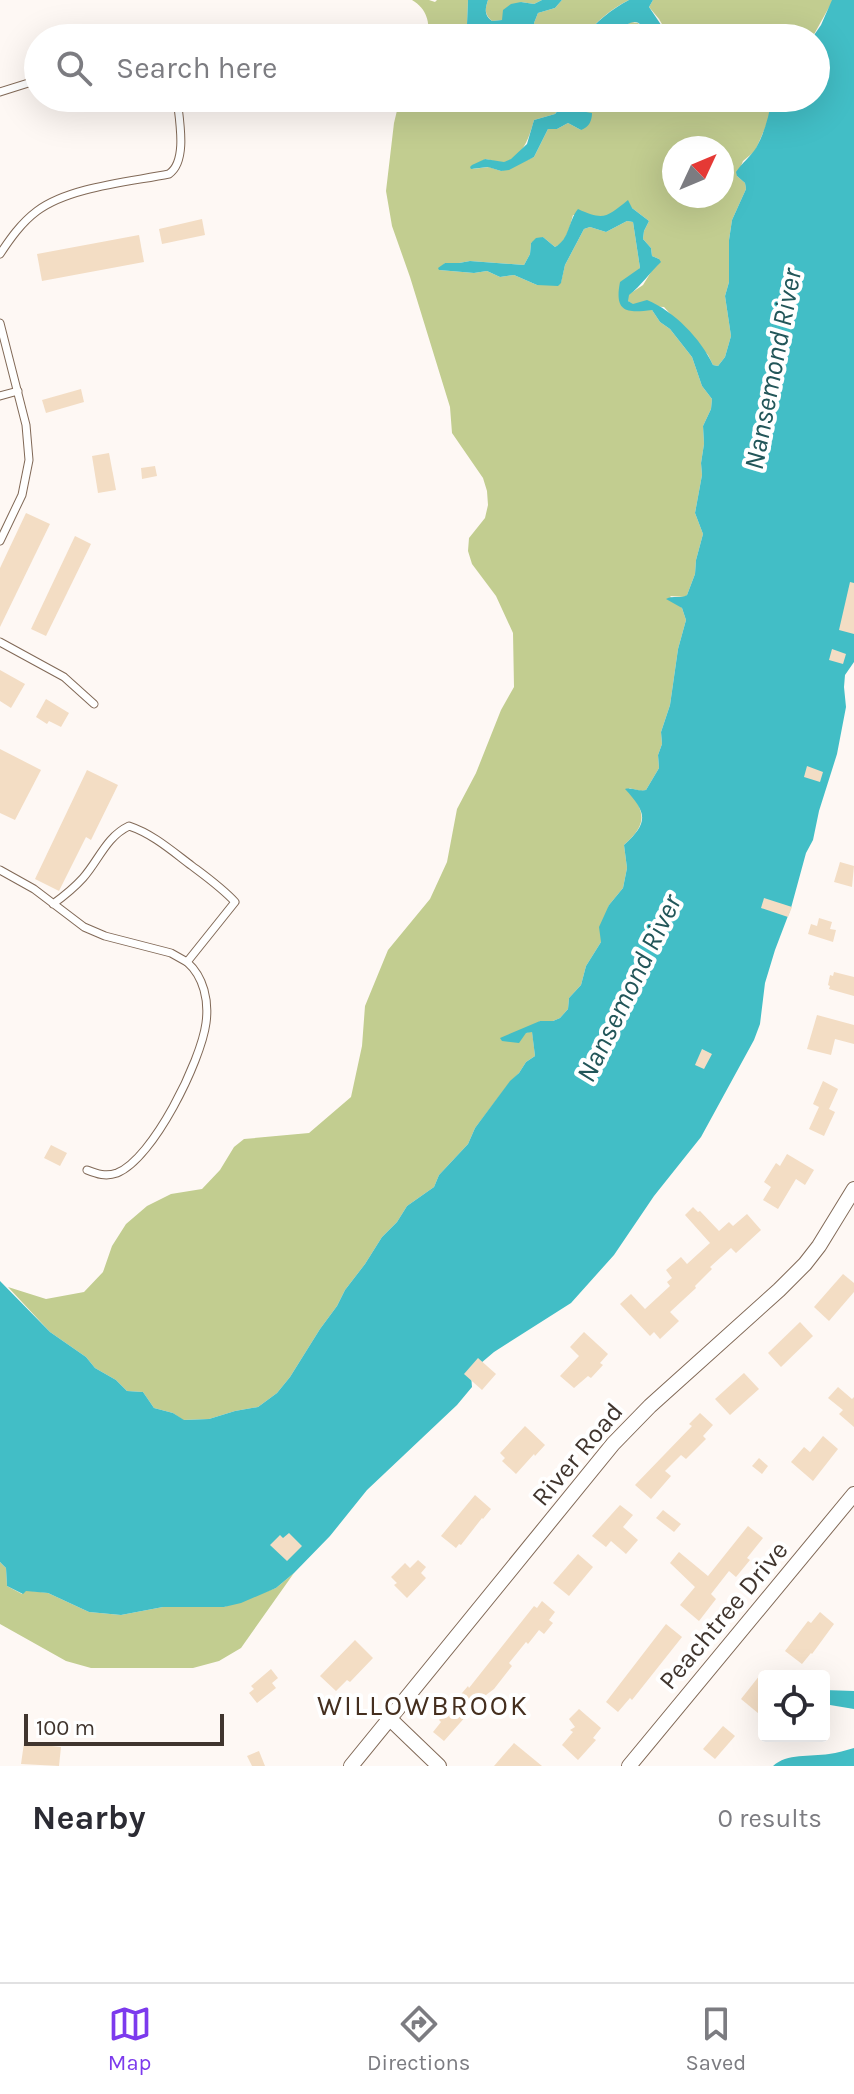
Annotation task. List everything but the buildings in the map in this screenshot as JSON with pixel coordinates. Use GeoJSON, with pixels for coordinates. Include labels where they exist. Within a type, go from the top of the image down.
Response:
{"type":"FeatureCollection","features":[{"type":"Feature","properties":{"kind":"street","name":"River Road"},"geometry":{"type":"LineString","coordinates":[[351,1766],[613,1444],[650,1406],[805,1264],[854,1189]]}},
{"type":"Feature","properties":{"kind":"street","name":"Peachtree Drive"},"geometry":{"type":"LineString","coordinates":[[629,1766],[854,1494]]}},
{"type":"Feature","properties":{"kind":"street"},"geometry":{"type":"LineString","coordinates":[[389,1718],[439,1766]]}},
{"type":"Feature","properties":{"kind":"lane"},"geometry":{"type":"LineString","coordinates":[[0,92],[24,84]]}},
{"type":"Feature","properties":{"kind":"lane"},"geometry":{"type":"LineString","coordinates":[[0,254],[26,221],[52,201],[70,194],[169,174],[175,170],[181,147],[178,112]]}},
{"type":"Feature","properties":{"kind":"lane"},"geometry":{"type":"LineString","coordinates":[[0,323],[29,441],[29,460],[22,495],[0,541]]}},
{"type":"Feature","properties":{"kind":"lane"},"geometry":{"type":"LineString","coordinates":[[0,396],[18,391]]}},
{"type":"Feature","properties":{"kind":"lane"},"geometry":{"type":"LineString","coordinates":[[0,642],[64,677],[94,704]]}},
{"type":"Feature","properties":{"kind":"lane"},"geometry":{"type":"LineString","coordinates":[[53,904],[85,876],[120,830],[129,826],[142,830],[222,887],[235,902],[187,962]]}},
{"type":"Feature","properties":{"kind":"lane"},"geometry":{"type":"LineString","coordinates":[[0,870],[34,889],[84,927],[105,936],[171,953],[195,969],[202,981],[207,1008],[203,1038],[177,1100],[145,1149],[126,1167],[107,1175],[87,1170]]}},
{"type":"Feature","properties":{"kind":"green space"},"geometry":{"type":"Polygon","coordinates":[[[412,0],[468,0],[467,24],[427,24],[421,7],[412,0]]]}},
{"type":"Feature","properties":{"kind":"green space"},"geometry":{"type":"Polygon","coordinates":[[[488,0],[542,0],[534,4],[521,2],[502,20],[492,21],[486,11],[488,0]]]}},
{"type":"Feature","properties":{"kind":"green space"},"geometry":{"type":"Polygon","coordinates":[[[562,0],[629,0],[596,24],[534,24],[538,13],[555,8],[562,0]]]}},
{"type":"Feature","properties":{"kind":"green space"},"geometry":{"type":"Polygon","coordinates":[[[653,0],[833,0],[820,24],[662,24],[649,7],[653,0]]]}},
{"type":"Feature","properties":{"kind":"green space"},"geometry":{"type":"Polygon","coordinates":[[[397,112],[556,112],[534,120],[525,145],[517,156],[505,162],[485,159],[472,169],[489,167],[501,171],[534,157],[548,129],[557,129],[568,123],[581,130],[580,112],[770,112],[755,151],[743,161],[737,176],[745,183],[746,189],[732,220],[729,282],[725,296],[731,336],[725,357],[718,366],[713,365],[708,355],[664,307],[633,305],[628,301],[628,295],[643,285],[659,259],[652,256],[651,248],[643,239],[649,221],[632,208],[603,217],[573,215],[567,233],[555,247],[543,237],[531,243],[524,265],[470,261],[445,263],[439,270],[487,271],[500,277],[514,275],[537,285],[561,282],[565,265],[584,229],[590,227],[606,232],[627,221],[633,222],[640,268],[620,302],[652,310],[692,357],[702,386],[712,399],[703,426],[702,475],[695,513],[703,534],[695,574],[685,597],[670,596],[682,608],[686,620],[678,649],[670,705],[661,732],[659,768],[646,790],[629,788],[642,818],[637,830],[624,845],[627,868],[623,888],[609,905],[601,942],[586,966],[581,985],[569,998],[568,1009],[560,1018],[540,1021],[526,1033],[532,1031],[535,1056],[510,1082],[475,1128],[468,1144],[439,1175],[434,1187],[407,1206],[382,1237],[277,1393],[258,1407],[209,1419],[183,1420],[173,1413],[154,1408],[143,1392],[127,1391],[116,1380],[95,1368],[86,1357],[50,1332],[8,1287],[46,1299],[84,1292],[103,1272],[112,1246],[126,1224],[147,1206],[171,1194],[202,1189],[220,1170],[234,1147],[244,1139],[309,1133],[351,1097],[362,1046],[365,1006],[388,950],[430,899],[447,862],[457,809],[514,687],[513,633],[496,596],[472,564],[468,551],[469,538],[485,518],[487,491],[483,478],[452,433],[450,407],[392,226],[386,191],[397,112]]]}},
{"type":"Feature","properties":{"kind":"green space"},"geometry":{"type":"Polygon","coordinates":[[[0,1562],[6,1568],[7,1586],[22,1594],[25,1590],[48,1593],[89,1612],[121,1615],[163,1607],[224,1607],[276,1588],[294,1573],[241,1648],[219,1661],[193,1668],[91,1668],[66,1661],[0,1624],[0,1562]]]}},
{"type":"Feature","properties":{"kind":"water"},"geometry":{"type":"Polygon","coordinates":[[[468,0],[488,0],[486,12],[492,21],[502,20],[503,10],[511,4],[562,0],[555,8],[538,13],[534,24],[467,24],[468,0]]]}},
{"type":"Feature","properties":{"kind":"water"},"geometry":{"type":"Polygon","coordinates":[[[629,0],[653,0],[649,7],[661,24],[596,24],[629,0]]]}},
{"type":"Feature","properties":{"kind":"water","name":"Nansemond River"},"geometry":{"type":"Polygon","coordinates":[[[832,0],[854,0],[854,662],[845,675],[846,707],[837,754],[813,840],[806,853],[765,983],[760,1024],[754,1040],[701,1137],[654,1196],[614,1255],[571,1303],[494,1352],[474,1369],[472,1387],[457,1405],[367,1490],[330,1536],[276,1588],[224,1607],[163,1607],[121,1615],[89,1612],[48,1593],[26,1591],[23,1594],[7,1586],[6,1568],[0,1562],[0,1281],[50,1332],[127,1391],[143,1392],[154,1408],[173,1413],[184,1420],[209,1419],[258,1407],[277,1393],[290,1377],[382,1237],[407,1206],[434,1187],[439,1175],[468,1144],[475,1128],[510,1081],[535,1056],[532,1032],[526,1033],[519,1043],[500,1038],[540,1021],[560,1018],[568,1009],[569,998],[581,985],[586,966],[601,942],[599,927],[609,905],[623,888],[627,868],[624,845],[641,824],[641,811],[625,789],[646,790],[659,768],[661,732],[670,705],[678,649],[686,620],[682,608],[666,599],[687,595],[695,574],[703,534],[695,513],[702,475],[703,426],[712,399],[702,386],[692,357],[652,310],[629,311],[621,305],[620,282],[640,268],[633,222],[627,221],[606,232],[590,227],[584,229],[558,286],[537,285],[514,275],[500,277],[487,271],[474,273],[438,268],[445,263],[470,261],[524,265],[531,243],[536,238],[543,237],[555,247],[560,244],[578,209],[600,216],[628,200],[632,208],[649,221],[643,239],[651,248],[652,256],[661,262],[629,295],[628,301],[633,304],[647,300],[667,311],[694,336],[713,365],[718,366],[725,357],[731,336],[725,296],[729,282],[732,220],[746,189],[736,172],[759,142],[769,112],[830,112],[830,24],[821,24],[832,0]]]}},
{"type":"Feature","properties":{"kind":"water"},"geometry":{"type":"Polygon","coordinates":[[[592,113],[590,123],[581,130],[568,123],[557,129],[548,129],[534,157],[509,170],[488,167],[471,169],[472,165],[485,159],[504,162],[511,159],[527,144],[534,120],[555,114],[592,113]]]}},
{"type":"Feature","properties":{"kind":"water"},"geometry":{"type":"Polygon","coordinates":[[[830,1690],[854,1691],[854,1709],[830,1705],[830,1690]]]}},
{"type":"Feature","properties":{"kind":"water"},"geometry":{"type":"Polygon","coordinates":[[[854,1748],[854,1766],[773,1766],[792,1757],[854,1748]]]}},
{"type":"Feature","properties":{"kind":"district","name":"WILLOWBROOK"},"geometry":{"type":"Point","coordinates":[423,1705]}}]}
